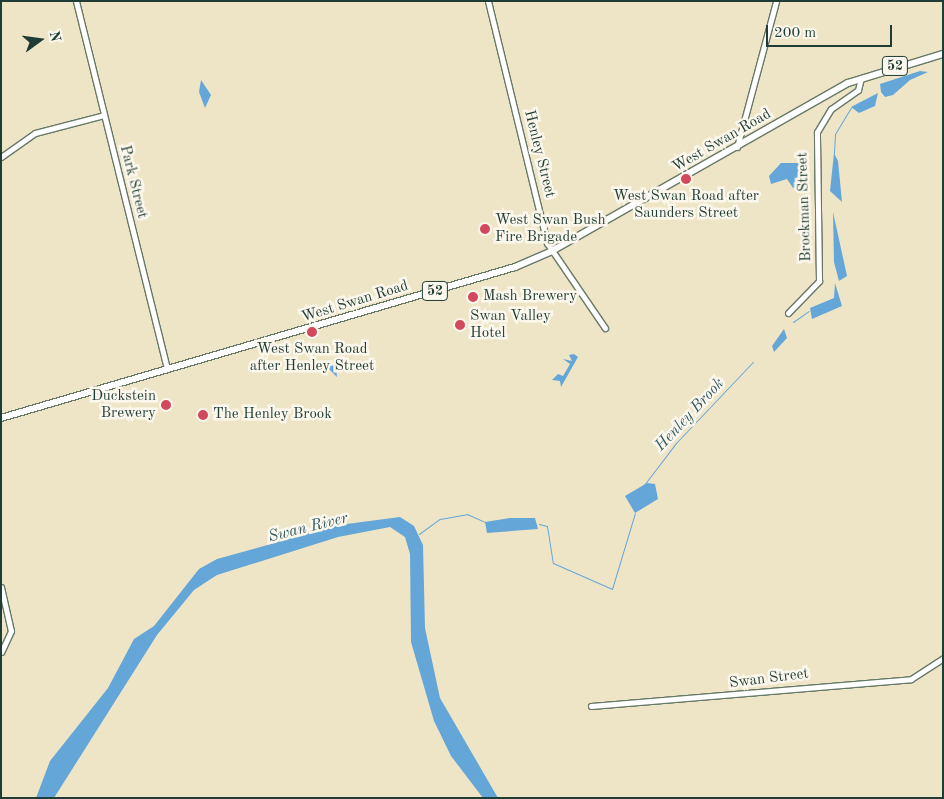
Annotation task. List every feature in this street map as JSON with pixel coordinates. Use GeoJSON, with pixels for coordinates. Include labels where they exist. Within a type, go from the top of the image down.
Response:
{"type":"FeatureCollection","features":[{"type":"Feature","properties":{"kind":"main road","name":"West Swan Road"},"geometry":{"type":"LineString","coordinates":[[1,418],[515,267],[552,251],[861,77],[943,54]]}},
{"type":"Feature","properties":{"kind":"street","name":"Park Street"},"geometry":{"type":"LineString","coordinates":[[76,1],[167,368]]}},
{"type":"Feature","properties":{"kind":"street","name":"Henley Street"},"geometry":{"type":"LineString","coordinates":[[488,1],[552,251],[605,328]]}},
{"type":"Feature","properties":{"kind":"street"},"geometry":{"type":"LineString","coordinates":[[737,147],[776,1]]}},
{"type":"Feature","properties":{"kind":"street","name":"Brockman Street"},"geometry":{"type":"LineString","coordinates":[[788,312],[819,281],[817,132],[831,109],[858,90],[861,77]]}},
{"type":"Feature","properties":{"kind":"street"},"geometry":{"type":"LineString","coordinates":[[1,157],[35,133],[104,115]]}},
{"type":"Feature","properties":{"kind":"street"},"geometry":{"type":"LineString","coordinates":[[1,586],[11,631],[1,652]]}},
{"type":"Feature","properties":{"kind":"street","name":"Swan Street"},"geometry":{"type":"LineString","coordinates":[[591,706],[911,680],[943,658]]}},
{"type":"Feature","properties":{"kind":"water"},"geometry":{"type":"Polygon","coordinates":[[[920,71],[928,72],[910,80],[893,95],[885,97],[881,92],[880,84],[920,71]]]}},
{"type":"Feature","properties":{"kind":"water"},"geometry":{"type":"Polygon","coordinates":[[[201,80],[211,95],[205,108],[199,92],[201,80]]]}},
{"type":"Feature","properties":{"kind":"water"},"geometry":{"type":"Polygon","coordinates":[[[878,93],[875,106],[859,113],[851,107],[878,93]]]}},
{"type":"Feature","properties":{"kind":"water"},"geometry":{"type":"Polygon","coordinates":[[[834,153],[838,161],[842,202],[830,191],[834,153]]]}},
{"type":"Feature","properties":{"kind":"water"},"geometry":{"type":"Polygon","coordinates":[[[781,163],[802,163],[804,186],[793,188],[787,179],[771,184],[769,176],[781,163]]]}},
{"type":"Feature","properties":{"kind":"water"},"geometry":{"type":"Polygon","coordinates":[[[833,212],[847,276],[839,281],[834,262],[833,212]]]}},
{"type":"Feature","properties":{"kind":"water"},"geometry":{"type":"Polygon","coordinates":[[[835,283],[842,306],[812,319],[810,308],[834,298],[835,283]]]}},
{"type":"Feature","properties":{"kind":"water"},"geometry":{"type":"Polygon","coordinates":[[[784,329],[787,338],[774,352],[772,346],[784,329]]]}},
{"type":"Feature","properties":{"kind":"water"},"geometry":{"type":"Polygon","coordinates":[[[574,354],[578,357],[561,387],[560,381],[552,380],[558,374],[563,376],[570,364],[563,359],[572,361],[569,355],[574,354]]]}},
{"type":"Feature","properties":{"kind":"water"},"geometry":{"type":"Polygon","coordinates":[[[326,362],[336,367],[337,377],[328,368],[317,370],[317,366],[326,362]]]}},
{"type":"Feature","properties":{"kind":"water"},"geometry":{"type":"Polygon","coordinates":[[[647,483],[655,484],[658,499],[635,513],[625,496],[647,483]]]}},
{"type":"Feature","properties":{"kind":"water","name":"Swan River"},"geometry":{"type":"Polygon","coordinates":[[[400,517],[414,526],[423,545],[425,628],[440,698],[498,798],[483,798],[451,756],[434,721],[411,642],[410,554],[405,537],[390,527],[338,537],[217,575],[194,590],[157,635],[54,798],[36,798],[50,761],[108,688],[134,639],[154,626],[199,569],[217,559],[339,525],[400,517]]]}},
{"type":"Feature","properties":{"kind":"water"},"geometry":{"type":"Polygon","coordinates":[[[510,518],[535,518],[538,529],[487,533],[485,522],[510,518]]]}},
{"type":"Feature","properties":{"kind":"waterway","name":"Henley Brook"},"geometry":{"type":"LineString","coordinates":[[834,153],[835,134],[851,107]]}},
{"type":"Feature","properties":{"kind":"waterway","name":"Henley Brook"},"geometry":{"type":"LineString","coordinates":[[793,322],[809,311]]}},
{"type":"Feature","properties":{"kind":"waterway","name":"Henley Brook"},"geometry":{"type":"LineString","coordinates":[[644,485],[676,443],[753,362]]}},
{"type":"Feature","properties":{"kind":"waterway","name":"Henley Brook"},"geometry":{"type":"LineString","coordinates":[[539,524],[547,526],[553,563],[612,589],[635,513]]}},
{"type":"Feature","properties":{"kind":"waterway","name":"Henley Brook"},"geometry":{"type":"LineString","coordinates":[[419,534],[440,519],[467,514],[485,522]]}},
{"type":"Feature","properties":{"kind":"place","name":"West Swan Road after Saunders Street"},"geometry":{"type":"Point","coordinates":[686,179]}},
{"type":"Feature","properties":{"kind":"place","name":"West Swan Bush Fire Brigade"},"geometry":{"type":"Point","coordinates":[485,229]}},
{"type":"Feature","properties":{"kind":"place","name":"Mash Brewery"},"geometry":{"type":"Point","coordinates":[473,297]}},
{"type":"Feature","properties":{"kind":"place","name":"Swan Valley Hotel"},"geometry":{"type":"Point","coordinates":[460,325]}},
{"type":"Feature","properties":{"kind":"place","name":"West Swan Road after Henley Street"},"geometry":{"type":"Point","coordinates":[312,332]}},
{"type":"Feature","properties":{"kind":"place","name":"Duckstein Brewery"},"geometry":{"type":"Point","coordinates":[166,405]}},
{"type":"Feature","properties":{"kind":"place","name":"The Henley Brook"},"geometry":{"type":"Point","coordinates":[203,415]}}]}
